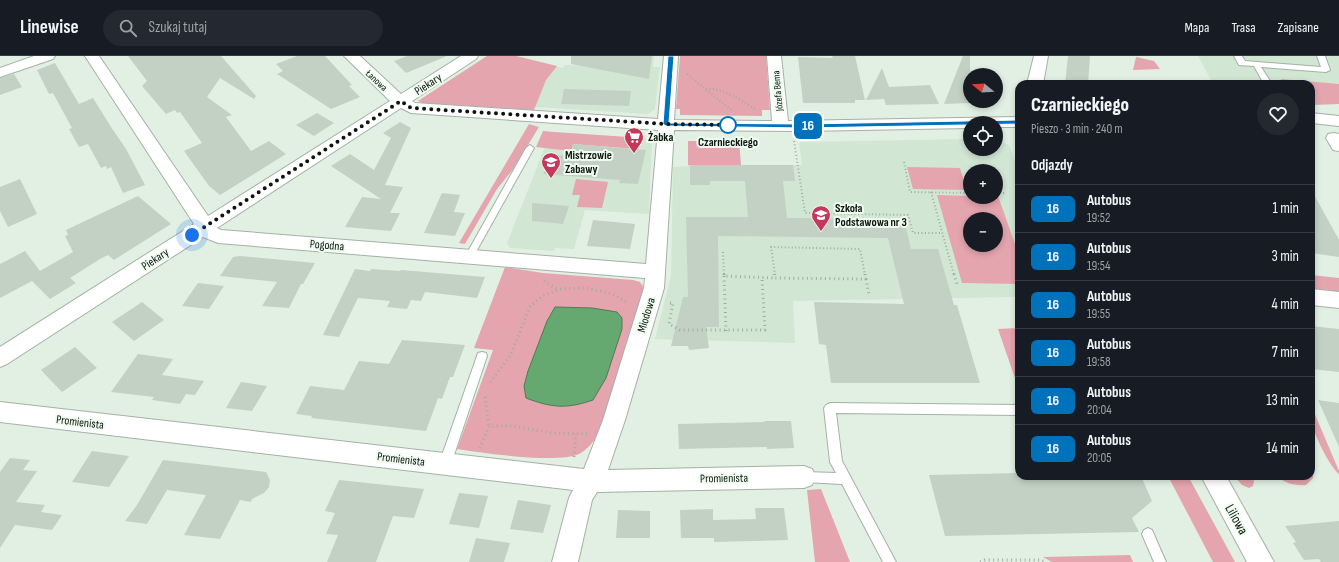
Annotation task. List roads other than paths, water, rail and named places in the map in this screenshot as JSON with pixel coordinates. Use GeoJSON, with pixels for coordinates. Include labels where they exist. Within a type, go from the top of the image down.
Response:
{"type":"FeatureCollection","features":[{"type":"Feature","properties":{"kind":"street"},"geometry":{"type":"LineString","coordinates":[[0,73],[48,56]]}},
{"type":"Feature","properties":{"kind":"street","name":"Pogodna"},"geometry":{"type":"LineString","coordinates":[[92,56],[204,226],[210,232],[218,236],[656,272]]}},
{"type":"Feature","properties":{"kind":"street","name":"Łanowa"},"geometry":{"type":"LineString","coordinates":[[351,56],[401,101],[411,108],[666,124],[781,126],[1015,122]]}},
{"type":"Feature","properties":{"kind":"street","name":"Piekary"},"geometry":{"type":"LineString","coordinates":[[0,358],[471,56]]}},
{"type":"Feature","properties":{"kind":"street","name":"Józefa Bema"},"geometry":{"type":"LineString","coordinates":[[774,56],[781,126]]}},
{"type":"Feature","properties":{"kind":"street"},"geometry":{"type":"LineString","coordinates":[[1036,80],[1041,56]]}},
{"type":"Feature","properties":{"kind":"street","name":"Miodowa"},"geometry":{"type":"LineString","coordinates":[[565,562],[581,498],[596,470],[614,420],[651,300],[656,272],[671,62]]}},
{"type":"Feature","properties":{"kind":"street"},"geometry":{"type":"LineString","coordinates":[[1315,114],[1339,113]]}},
{"type":"Feature","properties":{"kind":"street"},"geometry":{"type":"LineString","coordinates":[[1315,118],[1339,121]]}},
{"type":"Feature","properties":{"kind":"street"},"geometry":{"type":"LineString","coordinates":[[1315,297],[1339,300]]}},
{"type":"Feature","properties":{"kind":"street","name":"Promienista"},"geometry":{"type":"LineString","coordinates":[[0,412],[590,481],[804,477]]}},
{"type":"Feature","properties":{"kind":"street","name":"Liliowa"},"geometry":{"type":"LineString","coordinates":[[1214,480],[1261,562]]}},
{"type":"Feature","properties":{"kind":"lane"},"geometry":{"type":"LineString","coordinates":[[1238,56],[1242,63],[1326,70],[1321,56]]}},
{"type":"Feature","properties":{"kind":"lane"},"geometry":{"type":"LineString","coordinates":[[1256,64],[1266,80]]}},
{"type":"Feature","properties":{"kind":"lane"},"geometry":{"type":"LineString","coordinates":[[469,257],[530,148]]}},
{"type":"Feature","properties":{"kind":"lane"},"geometry":{"type":"LineString","coordinates":[[445,464],[482,356]]}},
{"type":"Feature","properties":{"kind":"lane"},"geometry":{"type":"LineString","coordinates":[[890,562],[836,462],[830,408],[1015,410]]}},
{"type":"Feature","properties":{"kind":"lane"},"geometry":{"type":"LineString","coordinates":[[804,477],[845,479]]}},
{"type":"Feature","properties":{"kind":"lane"},"geometry":{"type":"LineString","coordinates":[[1148,534],[1160,562]]}},
{"type":"Feature","properties":{"kind":"place","name":"Czarnieckiego"},"geometry":{"type":"Point","coordinates":[728,125]}},
{"type":"Feature","properties":{"kind":"place","name":"Żabka"},"geometry":{"type":"Point","coordinates":[634,154]}},
{"type":"Feature","properties":{"kind":"place","name":"Mistrzowie Zabawy"},"geometry":{"type":"Point","coordinates":[551,179]}},
{"type":"Feature","properties":{"kind":"place","name":"Szkoła Podstawowa nr 3"},"geometry":{"type":"Point","coordinates":[821,232]}}]}
